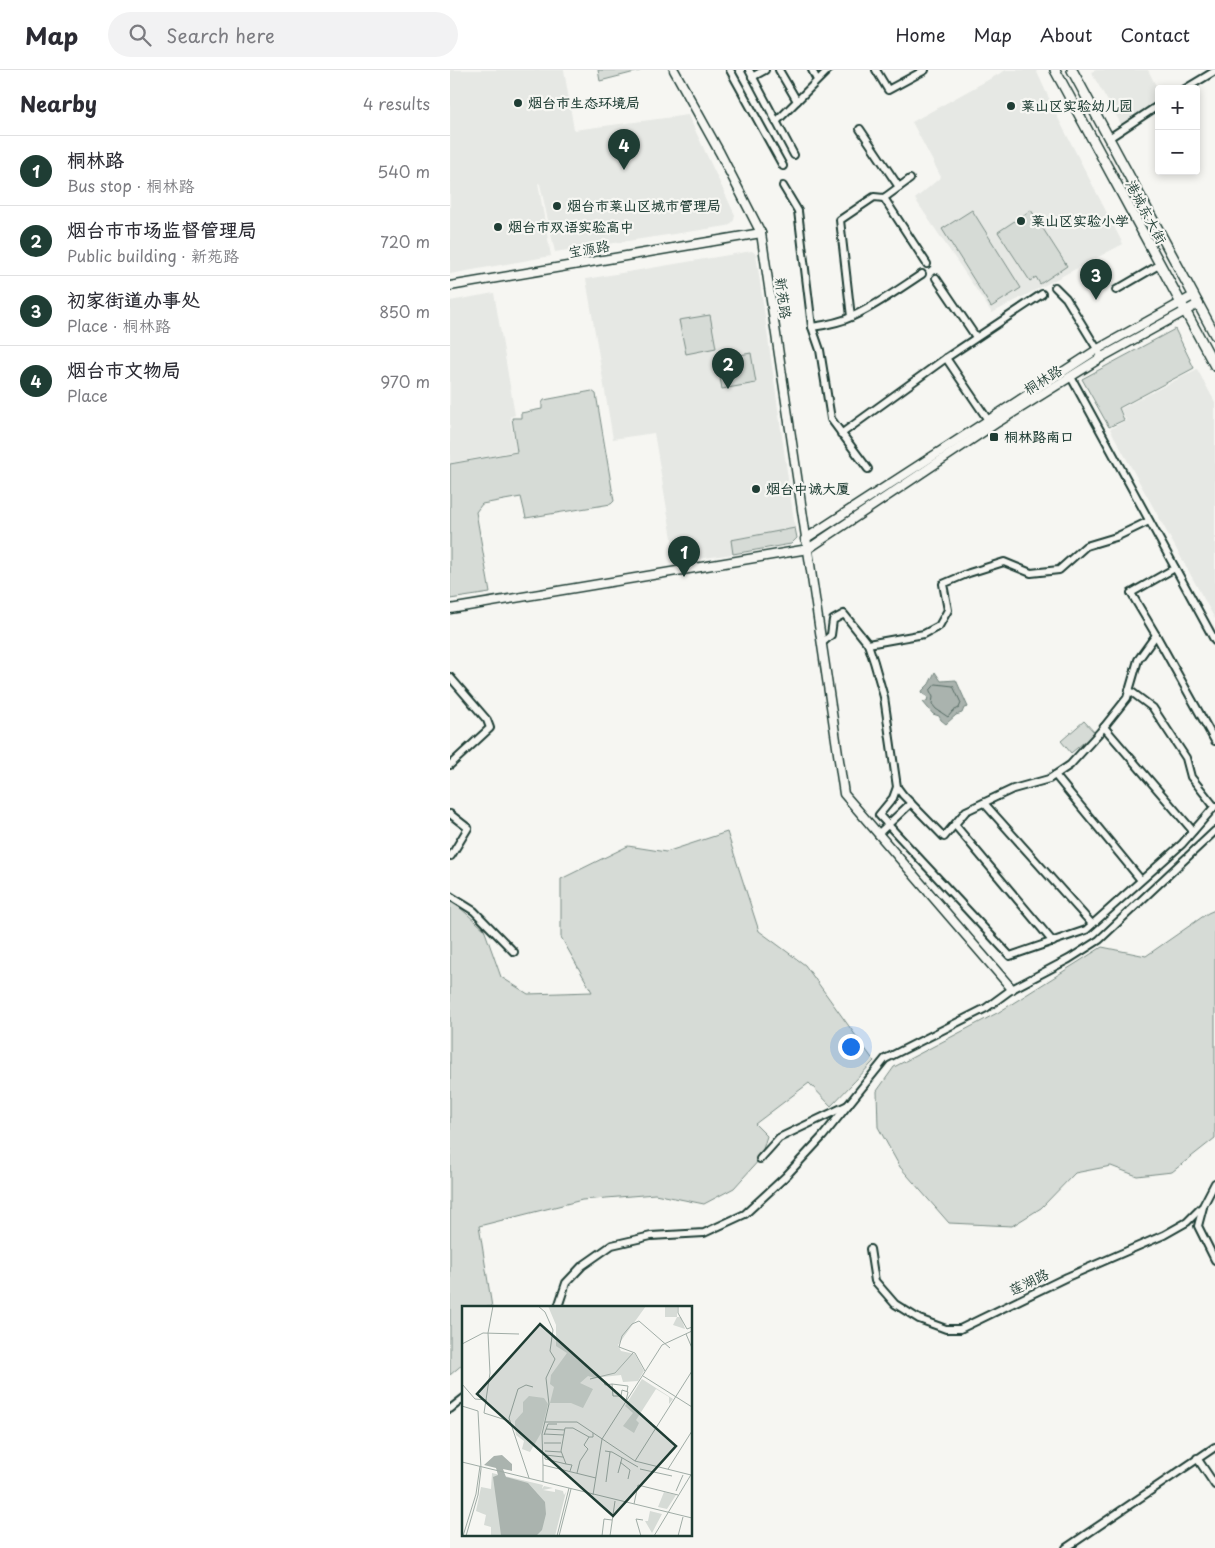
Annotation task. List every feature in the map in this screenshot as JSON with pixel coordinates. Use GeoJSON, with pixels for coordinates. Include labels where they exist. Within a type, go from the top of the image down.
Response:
{"type":"FeatureCollection","features":[{"type":"Feature","properties":{"kind":"main road","name":"港城东大街"},"geometry":{"type":"LineString","coordinates":[[1055,70],[1215,366]]}},
{"type":"Feature","properties":{"kind":"main road","name":"港城东大街"},"geometry":{"type":"LineString","coordinates":[[1072,70],[1215,335]]}},
{"type":"Feature","properties":{"kind":"street","name":"新苑路"},"geometry":{"type":"LineString","coordinates":[[674,70],[761,233],[844,794],[1012,989]]}},
{"type":"Feature","properties":{"kind":"street"},"geometry":{"type":"LineString","coordinates":[[730,70],[783,166]]}},
{"type":"Feature","properties":{"kind":"street"},"geometry":{"type":"LineString","coordinates":[[748,70],[794,155]]}},
{"type":"Feature","properties":{"kind":"street"},"geometry":{"type":"LineString","coordinates":[[752,78],[765,70]]}},
{"type":"Feature","properties":{"kind":"street"},"geometry":{"type":"LineString","coordinates":[[779,70],[797,101]]}},
{"type":"Feature","properties":{"kind":"street"},"geometry":{"type":"LineString","coordinates":[[812,70],[817,80]]}},
{"type":"Feature","properties":{"kind":"street"},"geometry":{"type":"LineString","coordinates":[[776,122],[828,70]]}},
{"type":"Feature","properties":{"kind":"street"},"geometry":{"type":"LineString","coordinates":[[876,70],[888,90],[925,70]]}},
{"type":"Feature","properties":{"kind":"street"},"geometry":{"type":"LineString","coordinates":[[1192,85],[1215,71]]}},
{"type":"Feature","properties":{"kind":"street"},"geometry":{"type":"LineString","coordinates":[[1109,138],[1155,108]]}},
{"type":"Feature","properties":{"kind":"street"},"geometry":{"type":"LineString","coordinates":[[860,129],[899,187]]}},
{"type":"Feature","properties":{"kind":"street"},"geometry":{"type":"LineString","coordinates":[[851,317],[840,220],[874,197],[884,198],[910,180]]}},
{"type":"Feature","properties":{"kind":"street"},"geometry":{"type":"LineString","coordinates":[[783,186],[798,212],[812,327],[820,350],[831,419],[868,470]]}},
{"type":"Feature","properties":{"kind":"street"},"geometry":{"type":"LineString","coordinates":[[884,198],[927,264]]}},
{"type":"Feature","properties":{"kind":"street","name":"宝源路"},"geometry":{"type":"LineString","coordinates":[[450,286],[761,233]]}},
{"type":"Feature","properties":{"kind":"street"},"geometry":{"type":"LineString","coordinates":[[1116,290],[1159,265]]}},
{"type":"Feature","properties":{"kind":"street"},"geometry":{"type":"LineString","coordinates":[[812,327],[834,323],[851,317],[885,299],[922,274]]}},
{"type":"Feature","properties":{"kind":"street"},"geometry":{"type":"LineString","coordinates":[[936,278],[976,337]]}},
{"type":"Feature","properties":{"kind":"street"},"geometry":{"type":"LineString","coordinates":[[1054,287],[1066,298],[1100,353]]}},
{"type":"Feature","properties":{"kind":"street"},"geometry":{"type":"LineString","coordinates":[[841,434],[976,337],[1042,294]]}},
{"type":"Feature","properties":{"kind":"street","name":"桐林路"},"geometry":{"type":"LineString","coordinates":[[805,539],[988,420],[1100,353],[1196,300]]}},
{"type":"Feature","properties":{"kind":"street","name":"桐林路"},"geometry":{"type":"LineString","coordinates":[[451,610],[808,549],[990,428],[1071,377],[1100,353]]}},
{"type":"Feature","properties":{"kind":"street"},"geometry":{"type":"LineString","coordinates":[[946,358],[988,420]]}},
{"type":"Feature","properties":{"kind":"street"},"geometry":{"type":"LineString","coordinates":[[1071,377],[1215,641]]}},
{"type":"Feature","properties":{"kind":"street"},"geometry":{"type":"LineString","coordinates":[[868,644],[924,634],[939,626],[948,610],[944,584],[969,573],[1004,562],[1031,573],[1059,570],[1086,546],[1116,537],[1149,521]]}},
{"type":"Feature","properties":{"kind":"street"},"geometry":{"type":"LineString","coordinates":[[1175,568],[1131,593],[1215,741]]}},
{"type":"Feature","properties":{"kind":"street"},"geometry":{"type":"LineString","coordinates":[[822,643],[831,635],[833,620],[844,614],[868,644],[884,697],[898,787],[910,803],[944,837],[966,811],[1013,788],[1049,779],[1070,765],[1104,727],[1126,698],[1138,660],[1156,635]]}},
{"type":"Feature","properties":{"kind":"street"},"geometry":{"type":"LineString","coordinates":[[450,677],[488,720],[490,728],[450,765]]}},
{"type":"Feature","properties":{"kind":"street"},"geometry":{"type":"LineString","coordinates":[[898,787],[893,798],[879,815],[1010,956],[1086,930],[1182,844],[1215,806],[1192,777],[1186,758],[1153,708],[1129,690]]}},
{"type":"Feature","properties":{"kind":"street"},"geometry":{"type":"LineString","coordinates":[[1104,727],[1193,831]]}},
{"type":"Feature","properties":{"kind":"street"},"geometry":{"type":"LineString","coordinates":[[1055,775],[1141,880]]}},
{"type":"Feature","properties":{"kind":"street"},"geometry":{"type":"LineString","coordinates":[[878,834],[910,803]]}},
{"type":"Feature","properties":{"kind":"street"},"geometry":{"type":"LineString","coordinates":[[984,803],[1092,924]]}},
{"type":"Feature","properties":{"kind":"street"},"geometry":{"type":"LineString","coordinates":[[450,814],[468,828],[451,856]]}},
{"type":"Feature","properties":{"kind":"street"},"geometry":{"type":"LineString","coordinates":[[954,825],[1053,942]]}},
{"type":"Feature","properties":{"kind":"street"},"geometry":{"type":"LineString","coordinates":[[558,1306],[566,1283],[582,1266],[612,1245],[651,1236],[704,1233],[745,1214],[792,1170],[823,1136],[885,1059],[986,1008],[1012,989],[1099,940],[1215,831]]}},
{"type":"Feature","properties":{"kind":"street"},"geometry":{"type":"LineString","coordinates":[[450,896],[474,911],[514,952]]}},
{"type":"Feature","properties":{"kind":"street"},"geometry":{"type":"LineString","coordinates":[[760,1159],[779,1138],[849,1104]]}},
{"type":"Feature","properties":{"kind":"street","name":"莲湖路"},"geometry":{"type":"LineString","coordinates":[[870,1249],[875,1280],[895,1304],[919,1319],[946,1329],[960,1329],[1067,1277],[1164,1235],[1186,1222],[1203,1206],[1215,1184]]}},
{"type":"Feature","properties":{"kind":"street"},"geometry":{"type":"LineString","coordinates":[[1203,1206],[1198,1226],[1215,1260]]}},
{"type":"Feature","properties":{"kind":"street"},"geometry":{"type":"LineString","coordinates":[[450,1409],[462,1400]]}},
{"type":"Feature","properties":{"kind":"street"},"geometry":{"type":"LineString","coordinates":[[1066,1548],[1215,1447]]}},
{"type":"Feature","properties":{"kind":"street"},"geometry":{"type":"LineString","coordinates":[[1197,1458],[1215,1485]]}},
{"type":"Feature","properties":{"kind":"shaded area"},"geometry":{"type":"Polygon","coordinates":[[[450,70],[564,70],[574,130],[688,115],[735,215],[734,220],[727,226],[555,252],[540,184],[538,183],[551,256],[450,274],[450,70]]]}},
{"type":"Feature","properties":{"kind":"shaded area"},"geometry":{"type":"Polygon","coordinates":[[[598,70],[643,70],[600,81],[598,70]]]}},
{"type":"Feature","properties":{"kind":"shaded area","name":"莱山区实验小学"},"geometry":{"type":"Polygon","coordinates":[[[1006,70],[1036,70],[1058,118],[1123,244],[992,313],[915,199],[941,177],[912,122],[1006,70]]]}},
{"type":"Feature","properties":{"kind":"shaded area"},"geometry":{"type":"Polygon","coordinates":[[[1096,70],[1148,70],[1156,85],[1155,102],[1121,124],[1091,72],[1096,70]]]}},
{"type":"Feature","properties":{"kind":"shaded area"},"geometry":{"type":"Polygon","coordinates":[[[972,210],[1021,288],[991,307],[942,229],[972,210]]]}},
{"type":"Feature","properties":{"kind":"shaded area"},"geometry":{"type":"Polygon","coordinates":[[[1031,210],[1067,266],[1040,284],[1036,277],[1030,281],[998,232],[1031,210]]]}},
{"type":"Feature","properties":{"kind":"shaded area"},"geometry":{"type":"Polygon","coordinates":[[[752,251],[756,254],[795,528],[731,540],[733,554],[676,562],[654,433],[613,439],[586,279],[752,251]]]}},
{"type":"Feature","properties":{"kind":"shaded area"},"geometry":{"type":"Polygon","coordinates":[[[494,293],[515,415],[510,417],[516,451],[450,463],[450,301],[494,293]]]}},
{"type":"Feature","properties":{"kind":"shaded area"},"geometry":{"type":"Polygon","coordinates":[[[710,315],[716,348],[686,354],[679,320],[710,315]]]}},
{"type":"Feature","properties":{"kind":"shaded area"},"geometry":{"type":"Polygon","coordinates":[[[1175,329],[1194,368],[1119,408],[1124,420],[1109,427],[1082,379],[1175,329]]]}},
{"type":"Feature","properties":{"kind":"shaded area"},"geometry":{"type":"Polygon","coordinates":[[[751,353],[756,383],[722,389],[717,359],[751,353]]]}},
{"type":"Feature","properties":{"kind":"shaded area"},"geometry":{"type":"Polygon","coordinates":[[[1197,369],[1215,402],[1215,619],[1110,429],[1126,420],[1120,409],[1197,369]]]}},
{"type":"Feature","properties":{"kind":"shaded area"},"geometry":{"type":"Polygon","coordinates":[[[592,391],[596,394],[614,501],[611,504],[526,518],[521,497],[482,504],[476,512],[490,593],[450,599],[450,464],[517,452],[512,418],[521,418],[521,413],[542,409],[544,400],[592,391]]]}},
{"type":"Feature","properties":{"kind":"shaded area"},"geometry":{"type":"Polygon","coordinates":[[[795,528],[797,538],[791,544],[733,554],[731,540],[795,528]]]}},
{"type":"Feature","properties":{"kind":"shaded area"},"geometry":{"type":"Polygon","coordinates":[[[1084,721],[1095,733],[1071,753],[1061,741],[1084,721]]]}},
{"type":"Feature","properties":{"kind":"shaded area"},"geometry":{"type":"Polygon","coordinates":[[[727,832],[759,931],[805,965],[874,1061],[831,1106],[809,1083],[755,1124],[767,1136],[760,1159],[734,1188],[704,1204],[655,1194],[582,1200],[479,1226],[492,1306],[462,1306],[462,1365],[450,1375],[450,899],[484,929],[501,977],[528,994],[592,992],[561,937],[561,879],[628,846],[666,852],[727,832]]]}},
{"type":"Feature","properties":{"kind":"shaded area"},"geometry":{"type":"Polygon","coordinates":[[[1215,910],[1215,1138],[1172,1172],[1137,1176],[1111,1166],[1075,1173],[1041,1208],[1012,1226],[949,1223],[900,1167],[878,1127],[877,1091],[894,1067],[999,1012],[1102,947],[1146,956],[1215,910]]]}},
{"type":"Feature","properties":{"kind":"water"},"geometry":{"type":"Polygon","coordinates":[[[935,672],[941,681],[956,680],[968,707],[964,708],[962,713],[956,715],[946,724],[939,716],[933,714],[923,702],[927,701],[928,697],[922,691],[929,684],[935,672]]]}},
{"type":"Feature","properties":{"kind":"place","name":"烟台市生态环境局"},"geometry":{"type":"Point","coordinates":[518,103]}},
{"type":"Feature","properties":{"kind":"place","name":"莱山区实验幼儿园"},"geometry":{"type":"Point","coordinates":[1011,106]}},
{"type":"Feature","properties":{"kind":"place","name":"烟台市文物局"},"geometry":{"type":"Point","coordinates":[624,170]}},
{"type":"Feature","properties":{"kind":"place","name":"烟台市莱山区城市管理局"},"geometry":{"type":"Point","coordinates":[557,206]}},
{"type":"Feature","properties":{"kind":"place","name":"莱山区实验小学"},"geometry":{"type":"Point","coordinates":[1021,221]}},
{"type":"Feature","properties":{"kind":"place","name":"烟台市双语实验高中"},"geometry":{"type":"Point","coordinates":[498,227]}},
{"type":"Feature","properties":{"kind":"place","name":"初家街道办事处"},"geometry":{"type":"Point","coordinates":[1096,300]}},
{"type":"Feature","properties":{"kind":"place","name":"烟台市市场监督管理局"},"geometry":{"type":"Point","coordinates":[728,389]}},
{"type":"Feature","properties":{"kind":"place","name":"桐林路南口"},"geometry":{"type":"Point","coordinates":[994,437]}},
{"type":"Feature","properties":{"kind":"place","name":"烟台中诚大厦"},"geometry":{"type":"Point","coordinates":[756,489]}},
{"type":"Feature","properties":{"kind":"place","name":"桐林路"},"geometry":{"type":"Point","coordinates":[684,577]}}]}
